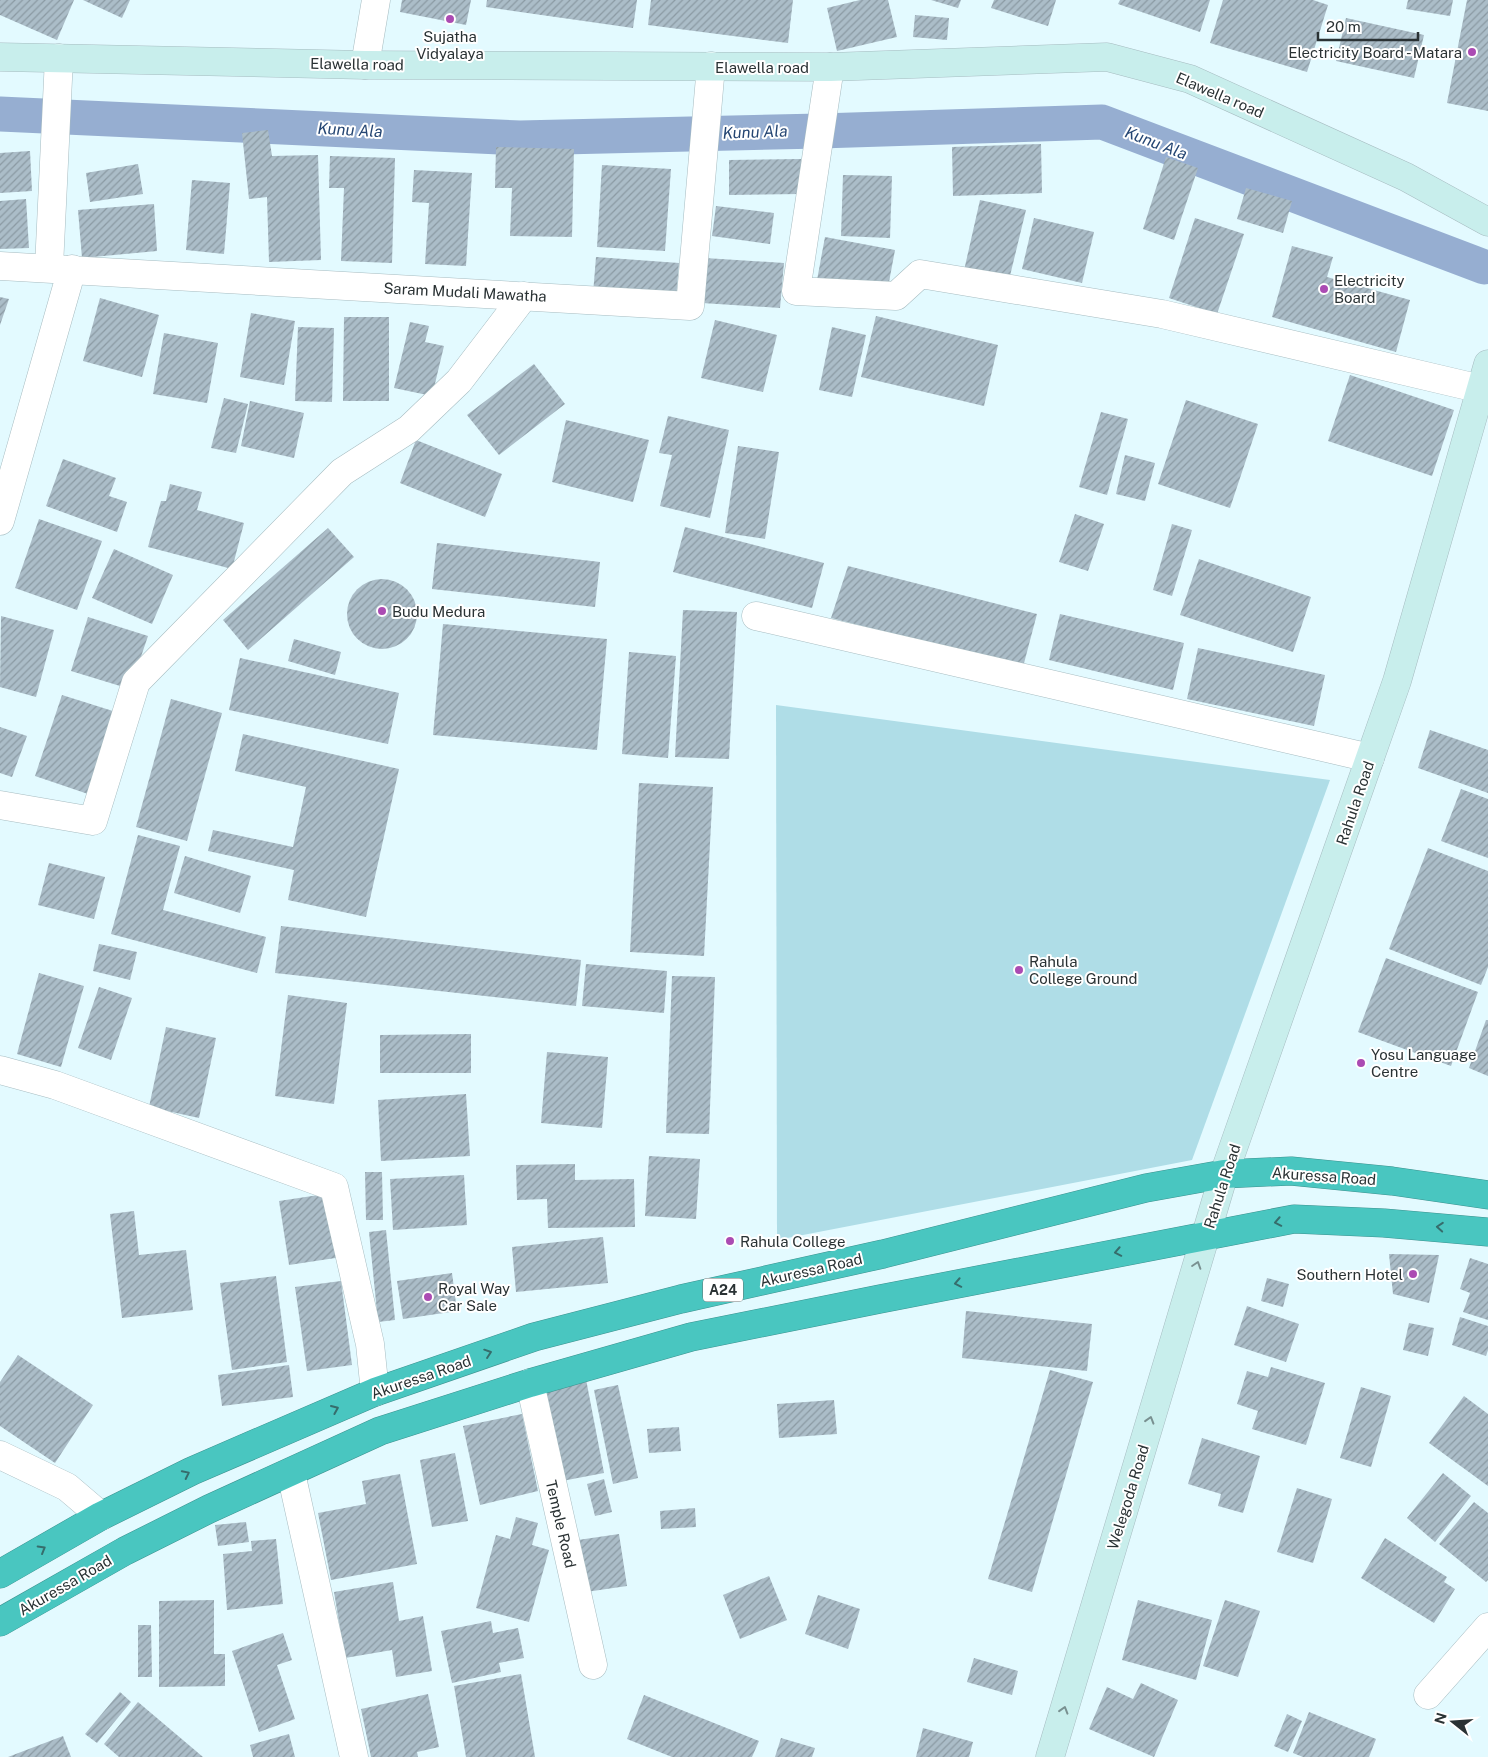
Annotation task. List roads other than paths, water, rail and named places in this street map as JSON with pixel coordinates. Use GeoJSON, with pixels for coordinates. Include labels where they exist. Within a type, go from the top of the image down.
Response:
{"type":"FeatureCollection","features":[{"type":"Feature","properties":{"kind":"highway","name":"Akuressa Road"},"geometry":{"type":"LineString","coordinates":[[0,1574],[101,1516],[192,1472],[375,1392],[534,1338],[681,1299],[883,1254],[1146,1188],[1224,1174],[1291,1171],[1392,1181],[1488,1195]]}},
{"type":"Feature","properties":{"kind":"highway","name":"Akuressa Road"},"geometry":{"type":"LineString","coordinates":[[0,1622],[125,1551],[210,1509],[380,1431],[530,1383],[690,1338],[900,1295],[1294,1219],[1384,1222],[1488,1232]]}},
{"type":"Feature","properties":{"kind":"street"},"geometry":{"type":"LineString","coordinates":[[365,65],[376,0]]}},
{"type":"Feature","properties":{"kind":"street","name":"Elawella road"},"geometry":{"type":"LineString","coordinates":[[0,57],[365,65],[830,67],[1107,57],[1190,79],[1406,177],[1488,222]]}},
{"type":"Feature","properties":{"kind":"street"},"geometry":{"type":"LineString","coordinates":[[0,521],[60,268],[59,58]]}},
{"type":"Feature","properties":{"kind":"street","name":"Saram Mudali Mawatha"},"geometry":{"type":"LineString","coordinates":[[0,266],[690,306],[711,66]]}},
{"type":"Feature","properties":{"kind":"street"},"geometry":{"type":"LineString","coordinates":[[830,67],[796,291],[896,296],[920,274],[1162,314],[1484,377]]}},
{"type":"Feature","properties":{"kind":"street"},"geometry":{"type":"LineString","coordinates":[[0,805],[92,822],[136,682],[342,472],[409,429],[459,381],[524,296]]}},
{"type":"Feature","properties":{"kind":"street","name":"Rahula Road"},"geometry":{"type":"LineString","coordinates":[[1206,1237],[1224,1174],[1398,681],[1484,377]]}},
{"type":"Feature","properties":{"kind":"street"},"geometry":{"type":"LineString","coordinates":[[756,616],[1370,758]]}},
{"type":"Feature","properties":{"kind":"street"},"geometry":{"type":"LineString","coordinates":[[0,1070],[55,1085],[334,1187],[370,1344],[375,1392]]}},
{"type":"Feature","properties":{"kind":"street","name":"Welegoda Road"},"geometry":{"type":"LineString","coordinates":[[1050,1757],[1206,1237]]}},
{"type":"Feature","properties":{"kind":"street","name":"Temple Road"},"geometry":{"type":"LineString","coordinates":[[530,1383],[593,1665]]}},
{"type":"Feature","properties":{"kind":"street"},"geometry":{"type":"LineString","coordinates":[[0,1455],[67,1487],[101,1516]]}},
{"type":"Feature","properties":{"kind":"street"},"geometry":{"type":"LineString","coordinates":[[291,1473],[354,1757]]}},
{"type":"Feature","properties":{"kind":"street"},"geometry":{"type":"LineString","coordinates":[[1428,1695],[1488,1627]]}},
{"type":"Feature","properties":{"kind":"waterway","name":"Kunu Ala"},"geometry":{"type":"LineString","coordinates":[[0,114],[520,138],[1102,122],[1484,267]]}},
{"type":"Feature","properties":{"kind":"place","name":"Sujatha Vidyalaya"},"geometry":{"type":"Point","coordinates":[450,19]}},
{"type":"Feature","properties":{"kind":"place","name":"Electricity Board - Matara"},"geometry":{"type":"Point","coordinates":[1472,52]}},
{"type":"Feature","properties":{"kind":"place","name":"Electricity Board"},"geometry":{"type":"Point","coordinates":[1324,289]}},
{"type":"Feature","properties":{"kind":"place","name":"Budu Medura"},"geometry":{"type":"Point","coordinates":[382,611]}},
{"type":"Feature","properties":{"kind":"place","name":"Rahula College Ground"},"geometry":{"type":"Point","coordinates":[1019,970]}},
{"type":"Feature","properties":{"kind":"place","name":"Yosu Language Centre"},"geometry":{"type":"Point","coordinates":[1361,1063]}},
{"type":"Feature","properties":{"kind":"place","name":"Rahula College"},"geometry":{"type":"Point","coordinates":[730,1241]}},
{"type":"Feature","properties":{"kind":"place","name":"Southern Hotel"},"geometry":{"type":"Point","coordinates":[1413,1274]}},
{"type":"Feature","properties":{"kind":"place","name":"Royal Way Car Sale"},"geometry":{"type":"Point","coordinates":[428,1297]}}]}
